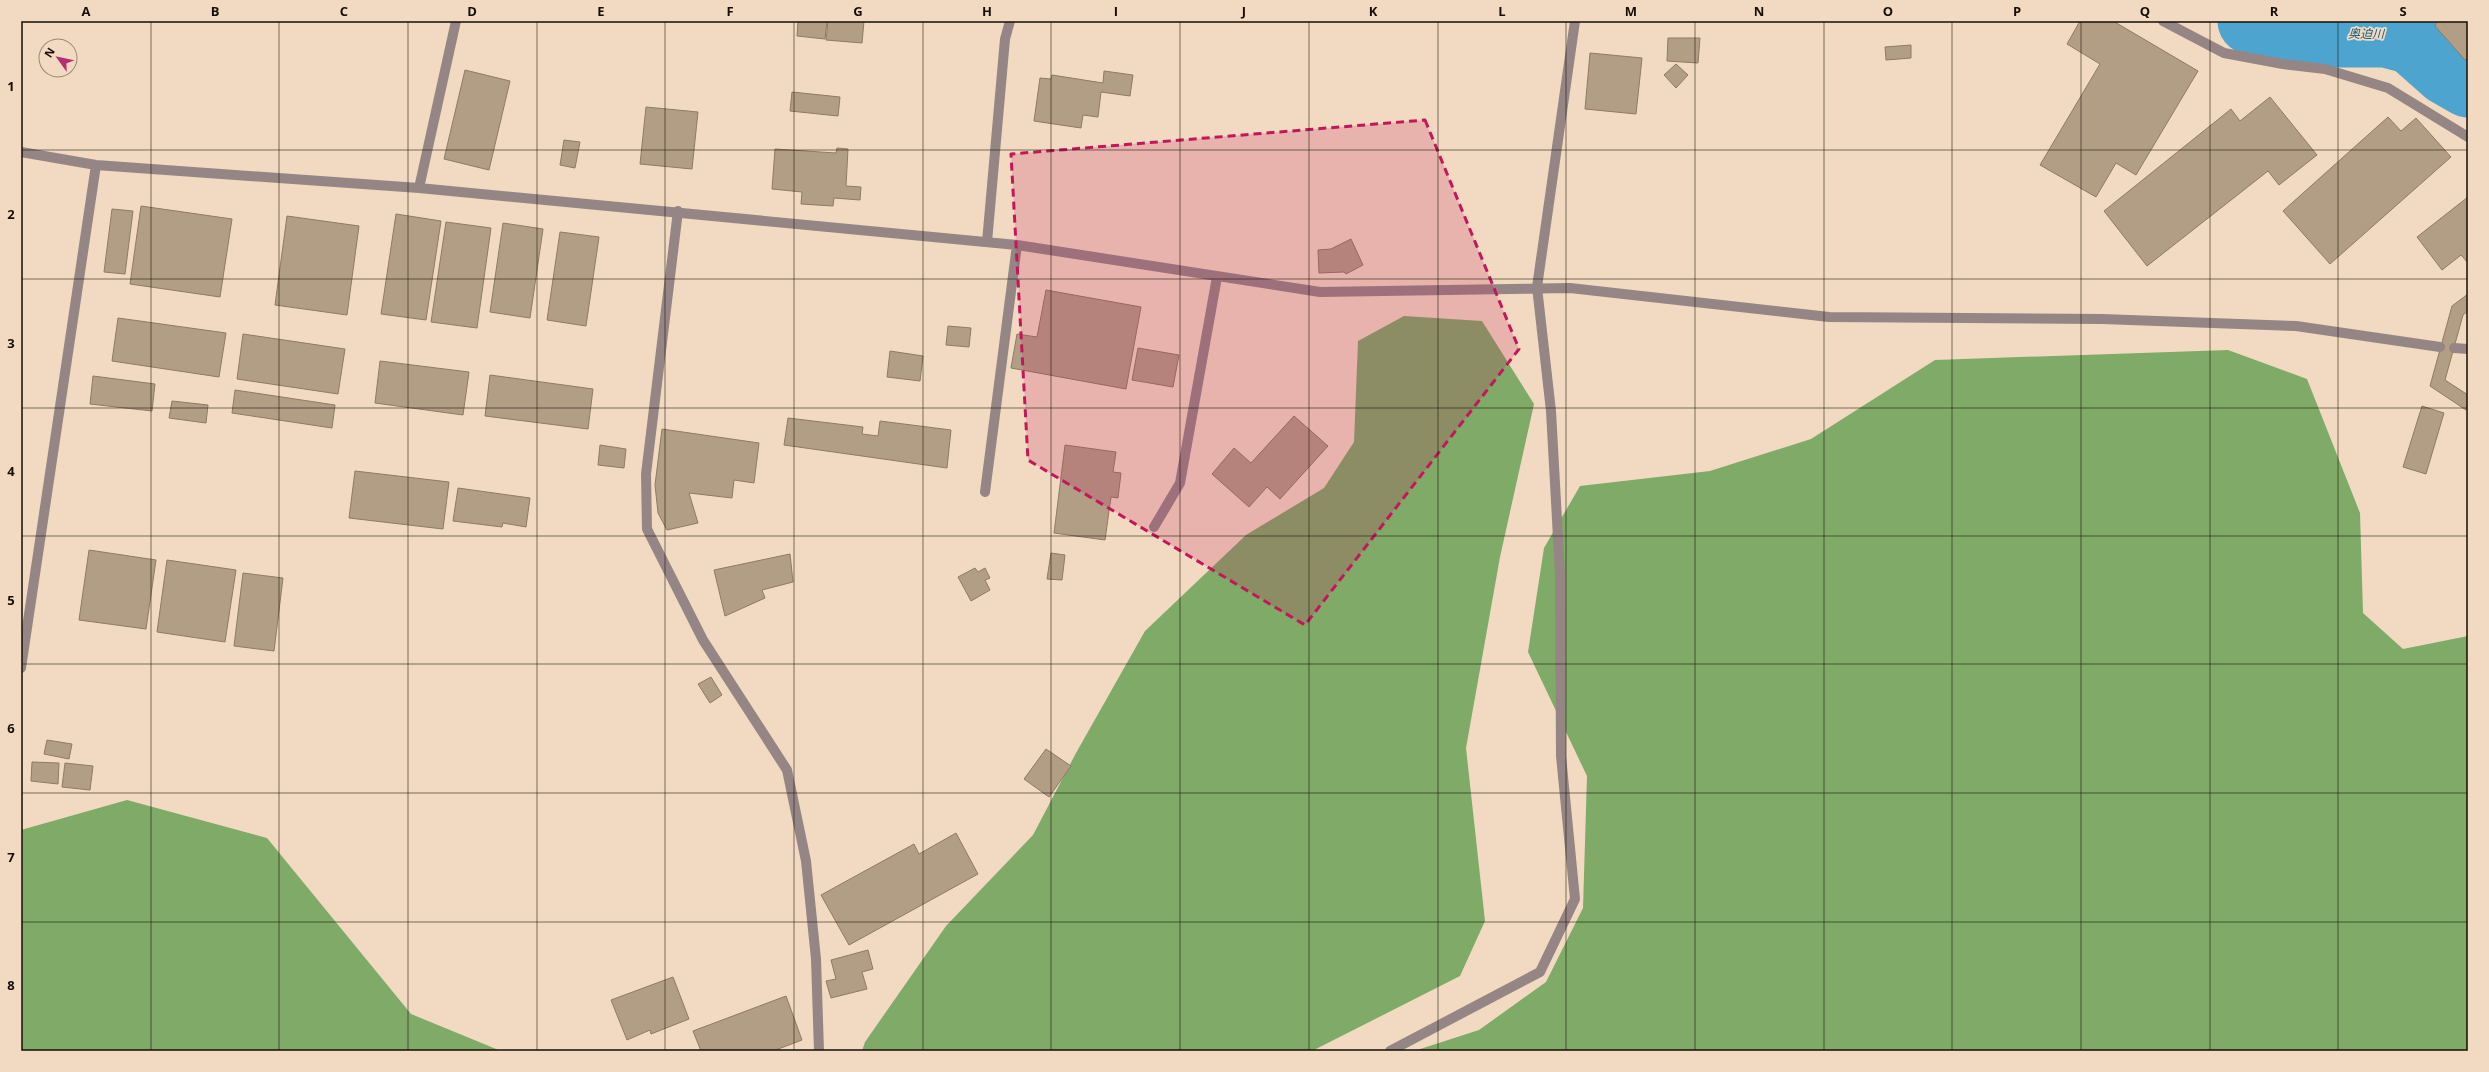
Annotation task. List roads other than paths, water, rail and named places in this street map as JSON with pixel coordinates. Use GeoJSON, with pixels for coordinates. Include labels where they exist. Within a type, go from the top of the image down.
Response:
{"type":"FeatureCollection","features":[{"type":"Feature","properties":{"kind":"street"},"geometry":{"type":"LineString","coordinates":[[419,188],[456,21]]}},
{"type":"Feature","properties":{"kind":"street"},"geometry":{"type":"LineString","coordinates":[[986,242],[1005,39],[1010,21]]}},
{"type":"Feature","properties":{"kind":"street"},"geometry":{"type":"LineString","coordinates":[[1390,1051],[1540,972],[1575,899],[1561,756],[1560,574],[1552,419],[1537,287],[1575,21]]}},
{"type":"Feature","properties":{"kind":"street"},"geometry":{"type":"LineString","coordinates":[[2163,21],[2224,53],[2283,64],[2325,69],[2388,88],[2468,136]]}},
{"type":"Feature","properties":{"kind":"street"},"geometry":{"type":"LineString","coordinates":[[21,152],[96,166],[419,188],[678,211],[1017,245],[1320,292],[1537,287],[1578,288],[1828,317],[2102,319],[2296,326],[2440,347]]}},
{"type":"Feature","properties":{"kind":"street"},"geometry":{"type":"LineString","coordinates":[[21,668],[96,166]]}},
{"type":"Feature","properties":{"kind":"street"},"geometry":{"type":"LineString","coordinates":[[678,211],[646,474],[647,529],[703,640],[787,770],[806,861],[816,959],[819,1051]]}},
{"type":"Feature","properties":{"kind":"street"},"geometry":{"type":"LineString","coordinates":[[985,492],[1017,245]]}},
{"type":"Feature","properties":{"kind":"street"},"geometry":{"type":"LineString","coordinates":[[1154,527],[1180,483],[1217,277]]}},
{"type":"Feature","properties":{"kind":"street"},"geometry":{"type":"LineString","coordinates":[[2454,348],[2468,349]]}},
{"type":"Feature","properties":{"kind":"waterway","name":"奥迫川"},"geometry":{"type":"LineString","coordinates":[[2251,21],[2262,27],[2312,34],[2386,34],[2412,41],[2447,72],[2468,84]]}}]}
